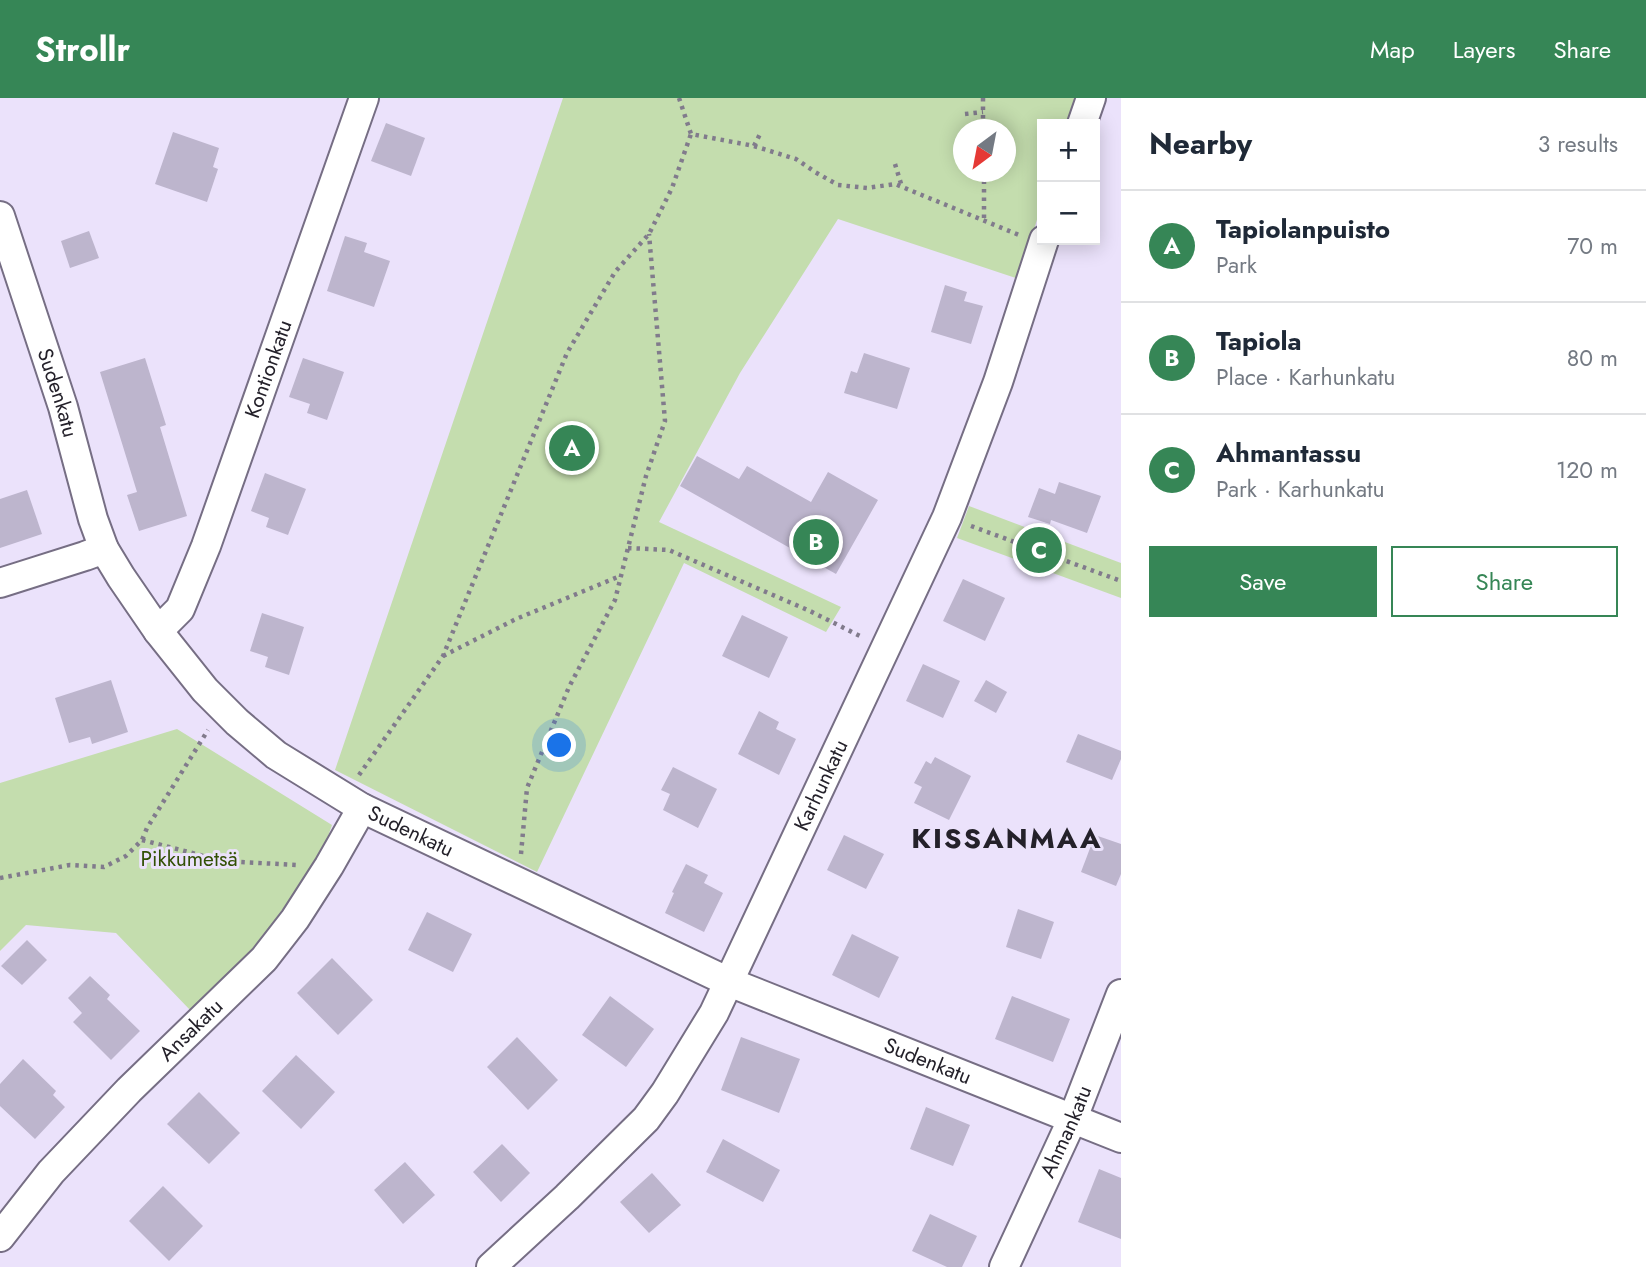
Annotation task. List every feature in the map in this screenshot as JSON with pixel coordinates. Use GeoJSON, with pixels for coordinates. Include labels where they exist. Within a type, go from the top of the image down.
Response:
{"type":"FeatureCollection","features":[{"type":"Feature","properties":{"kind":"street","name":"Kontionkatu"},"geometry":{"type":"LineString","coordinates":[[158,631],[180,609],[206,546],[364,98]]}},
{"type":"Feature","properties":{"kind":"street"},"geometry":{"type":"LineString","coordinates":[[1084,119],[1091,98]]}},
{"type":"Feature","properties":{"kind":"street","name":"Sudenkatu"},"geometry":{"type":"LineString","coordinates":[[0,216],[62,407],[104,549],[158,631],[205,690],[276,755],[353,802],[729,982],[1121,1138]]}},
{"type":"Feature","properties":{"kind":"street","name":"Karhunkatu"},"geometry":{"type":"LineString","coordinates":[[491,1267],[646,1119],[714,1013],[947,517],[998,382],[1042,245]]}},
{"type":"Feature","properties":{"kind":"street"},"geometry":{"type":"LineString","coordinates":[[0,583],[104,549]]}},
{"type":"Feature","properties":{"kind":"street","name":"Ansakatu"},"geometry":{"type":"LineString","coordinates":[[0,1237],[51,1172],[129,1090],[264,959],[295,919],[329,866],[353,802]]}},
{"type":"Feature","properties":{"kind":"street","name":"Ahmankatu"},"geometry":{"type":"LineString","coordinates":[[1004,1267],[1073,1118],[1121,994]]}},
{"type":"Feature","properties":{"kind":"path"},"geometry":{"type":"LineString","coordinates":[[353,802],[443,656],[567,352],[615,272],[649,234],[672,188],[691,134],[679,98]]}},
{"type":"Feature","properties":{"kind":"path"},"geometry":{"type":"LineString","coordinates":[[983,98],[983,119]]}},
{"type":"Feature","properties":{"kind":"path"},"geometry":{"type":"LineString","coordinates":[[965,114],[983,112]]}},
{"type":"Feature","properties":{"kind":"path"},"geometry":{"type":"LineString","coordinates":[[754,146],[761,132]]}},
{"type":"Feature","properties":{"kind":"path"},"geometry":{"type":"LineString","coordinates":[[691,134],[754,146],[796,159],[838,185],[867,188],[895,184],[1037,240]]}},
{"type":"Feature","properties":{"kind":"path"},"geometry":{"type":"LineString","coordinates":[[895,164],[902,188]]}},
{"type":"Feature","properties":{"kind":"path"},"geometry":{"type":"LineString","coordinates":[[984,182],[984,221]]}},
{"type":"Feature","properties":{"kind":"path"},"geometry":{"type":"LineString","coordinates":[[519,882],[527,788],[569,687],[615,600],[646,476],[665,421],[649,234]]}},
{"type":"Feature","properties":{"kind":"path"},"geometry":{"type":"LineString","coordinates":[[947,517],[1121,581]]}},
{"type":"Feature","properties":{"kind":"path"},"geometry":{"type":"LineString","coordinates":[[628,548],[669,550],[810,611],[885,649]]}},
{"type":"Feature","properties":{"kind":"path"},"geometry":{"type":"LineString","coordinates":[[443,656],[516,620],[621,576]]}},
{"type":"Feature","properties":{"kind":"path"},"geometry":{"type":"LineString","coordinates":[[0,878],[70,865],[104,867],[126,856],[142,840],[210,726]]}},
{"type":"Feature","properties":{"kind":"path"},"geometry":{"type":"LineString","coordinates":[[142,840],[223,861],[329,866]]}},
{"type":"Feature","properties":{"kind":"green space"},"geometry":{"type":"Polygon","coordinates":[[[563,98],[1075,98],[1069,119],[1037,119],[1037,220],[1019,279],[838,219],[740,373],[659,522],[841,607],[826,632],[684,563],[537,872],[335,770],[563,98]]]}},
{"type":"Feature","properties":{"kind":"green space"},"geometry":{"type":"Polygon","coordinates":[[[969,506],[1121,563],[1121,598],[957,538],[969,506]]]}},
{"type":"Feature","properties":{"kind":"green space","name":"Pikkumetsä"},"geometry":{"type":"Polygon","coordinates":[[[177,729],[332,825],[325,845],[306,878],[254,948],[191,1011],[116,933],[26,925],[0,951],[0,783],[177,729]]]}},
{"type":"Feature","properties":{"kind":"building"},"geometry":{"type":"Polygon","coordinates":[[[386,123],[425,138],[411,176],[371,161],[386,123]]]}},
{"type":"Feature","properties":{"kind":"building"},"geometry":{"type":"Polygon","coordinates":[[[173,132],[219,148],[213,167],[218,169],[207,202],[155,184],[173,132]]]}},
{"type":"Feature","properties":{"kind":"building"},"geometry":{"type":"Polygon","coordinates":[[[89,231],[99,258],[70,268],[61,241],[89,231]]]}},
{"type":"Feature","properties":{"kind":"building"},"geometry":{"type":"Polygon","coordinates":[[[345,236],[367,243],[364,252],[390,261],[374,307],[327,291],[345,236]]]}},
{"type":"Feature","properties":{"kind":"building"},"geometry":{"type":"Polygon","coordinates":[[[945,285],[967,292],[964,301],[983,306],[971,344],[931,332],[945,285]]]}},
{"type":"Feature","properties":{"kind":"building"},"geometry":{"type":"Polygon","coordinates":[[[864,353],[910,368],[897,409],[844,393],[851,371],[857,373],[864,353]]]}},
{"type":"Feature","properties":{"kind":"building"},"geometry":{"type":"Polygon","coordinates":[[[145,358],[166,425],[160,427],[187,516],[139,531],[127,495],[137,492],[100,372],[145,358]]]}},
{"type":"Feature","properties":{"kind":"building"},"geometry":{"type":"Polygon","coordinates":[[[303,358],[344,372],[327,420],[307,413],[310,404],[289,397],[303,358]]]}},
{"type":"Feature","properties":{"kind":"building"},"geometry":{"type":"Polygon","coordinates":[[[697,456],[739,479],[747,466],[811,502],[828,472],[878,500],[836,574],[680,486],[697,456]]]}},
{"type":"Feature","properties":{"kind":"building"},"geometry":{"type":"Polygon","coordinates":[[[265,473],[306,489],[288,535],[266,527],[269,518],[251,511],[265,473]]]}},
{"type":"Feature","properties":{"kind":"building"},"geometry":{"type":"Polygon","coordinates":[[[1059,482],[1101,496],[1087,533],[1051,520],[1050,524],[1028,517],[1039,488],[1055,494],[1059,482]]]}},
{"type":"Feature","properties":{"kind":"building"},"geometry":{"type":"Polygon","coordinates":[[[27,490],[42,534],[0,548],[0,499],[27,490]]]}},
{"type":"Feature","properties":{"kind":"building"},"geometry":{"type":"Polygon","coordinates":[[[963,579],[1005,598],[985,641],[943,621],[963,579]]]}},
{"type":"Feature","properties":{"kind":"building"},"geometry":{"type":"Polygon","coordinates":[[[262,613],[304,627],[289,675],[265,667],[268,657],[250,651],[262,613]]]}},
{"type":"Feature","properties":{"kind":"building"},"geometry":{"type":"Polygon","coordinates":[[[742,615],[788,637],[769,678],[722,656],[742,615]]]}},
{"type":"Feature","properties":{"kind":"building"},"geometry":{"type":"Polygon","coordinates":[[[923,664],[960,681],[943,718],[906,701],[923,664]]]}},
{"type":"Feature","properties":{"kind":"building"},"geometry":{"type":"Polygon","coordinates":[[[111,680],[128,732],[92,744],[90,737],[69,743],[55,698],[111,680]]]}},
{"type":"Feature","properties":{"kind":"building"},"geometry":{"type":"Polygon","coordinates":[[[986,680],[1007,692],[996,713],[974,701],[986,680]]]}},
{"type":"Feature","properties":{"kind":"building"},"geometry":{"type":"Polygon","coordinates":[[[759,711],[779,722],[776,729],[796,739],[779,775],[738,754],[759,711]]]}},
{"type":"Feature","properties":{"kind":"building"},"geometry":{"type":"Polygon","coordinates":[[[1078,734],[1121,751],[1121,759],[1112,780],[1066,762],[1078,734]]]}},
{"type":"Feature","properties":{"kind":"building"},"geometry":{"type":"Polygon","coordinates":[[[935,757],[971,776],[949,820],[914,803],[922,787],[914,783],[926,761],[931,764],[935,757]]]}},
{"type":"Feature","properties":{"kind":"building"},"geometry":{"type":"Polygon","coordinates":[[[673,767],[717,789],[698,828],[663,810],[670,794],[661,790],[673,767]]]}},
{"type":"Feature","properties":{"kind":"building"},"geometry":{"type":"Polygon","coordinates":[[[844,835],[884,854],[866,889],[827,870],[844,835]]]}},
{"type":"Feature","properties":{"kind":"building"},"geometry":{"type":"Polygon","coordinates":[[[1095,835],[1121,844],[1121,874],[1116,886],[1081,872],[1095,835]]]}},
{"type":"Feature","properties":{"kind":"building"},"geometry":{"type":"Polygon","coordinates":[[[686,864],[708,875],[704,883],[723,893],[704,932],[665,913],[686,864]]]}},
{"type":"Feature","properties":{"kind":"building"},"geometry":{"type":"Polygon","coordinates":[[[1018,909],[1054,922],[1041,959],[1006,947],[1018,909]]]}},
{"type":"Feature","properties":{"kind":"building"},"geometry":{"type":"Polygon","coordinates":[[[427,912],[472,934],[453,972],[408,950],[427,912]]]}},
{"type":"Feature","properties":{"kind":"building"},"geometry":{"type":"Polygon","coordinates":[[[852,934],[899,957],[879,998],[832,975],[852,934]]]}},
{"type":"Feature","properties":{"kind":"building"},"geometry":{"type":"Polygon","coordinates":[[[27,940],[47,960],[22,985],[1,966],[27,940]]]}},
{"type":"Feature","properties":{"kind":"building"},"geometry":{"type":"Polygon","coordinates":[[[332,958],[373,1000],[338,1035],[297,993],[332,958]]]}},
{"type":"Feature","properties":{"kind":"building"},"geometry":{"type":"Polygon","coordinates":[[[90,976],[110,995],[107,999],[140,1031],[111,1060],[73,1022],[82,1013],[68,998],[90,976]]]}},
{"type":"Feature","properties":{"kind":"building"},"geometry":{"type":"Polygon","coordinates":[[[610,996],[654,1029],[626,1067],[582,1035],[610,996]]]}},
{"type":"Feature","properties":{"kind":"building"},"geometry":{"type":"Polygon","coordinates":[[[1012,996],[1070,1019],[1053,1062],[995,1039],[1012,996]]]}},
{"type":"Feature","properties":{"kind":"building"},"geometry":{"type":"Polygon","coordinates":[[[517,1037],[558,1080],[528,1110],[487,1067],[517,1037]]]}},
{"type":"Feature","properties":{"kind":"building"},"geometry":{"type":"Polygon","coordinates":[[[741,1037],[800,1059],[779,1113],[721,1090],[741,1037]]]}},
{"type":"Feature","properties":{"kind":"building"},"geometry":{"type":"Polygon","coordinates":[[[296,1055],[335,1092],[301,1129],[262,1091],[296,1055]]]}},
{"type":"Feature","properties":{"kind":"building"},"geometry":{"type":"Polygon","coordinates":[[[23,1059],[56,1091],[53,1095],[65,1107],[35,1139],[0,1106],[0,1084],[23,1059]]]}},
{"type":"Feature","properties":{"kind":"building"},"geometry":{"type":"Polygon","coordinates":[[[199,1092],[240,1133],[209,1164],[167,1124],[199,1092]]]}},
{"type":"Feature","properties":{"kind":"building"},"geometry":{"type":"Polygon","coordinates":[[[926,1107],[970,1125],[953,1166],[910,1149],[926,1107]]]}},
{"type":"Feature","properties":{"kind":"building"},"geometry":{"type":"Polygon","coordinates":[[[723,1139],[780,1170],[763,1202],[706,1172],[723,1139]]]}},
{"type":"Feature","properties":{"kind":"building"},"geometry":{"type":"Polygon","coordinates":[[[502,1144],[530,1173],[501,1202],[473,1172],[502,1144]]]}},
{"type":"Feature","properties":{"kind":"building"},"geometry":{"type":"Polygon","coordinates":[[[405,1162],[435,1195],[403,1224],[374,1190],[405,1162]]]}},
{"type":"Feature","properties":{"kind":"building"},"geometry":{"type":"Polygon","coordinates":[[[1099,1169],[1121,1178],[1121,1239],[1078,1222],[1099,1169]]]}},
{"type":"Feature","properties":{"kind":"building"},"geometry":{"type":"Polygon","coordinates":[[[652,1173],[681,1205],[649,1233],[620,1202],[652,1173]]]}},
{"type":"Feature","properties":{"kind":"building"},"geometry":{"type":"Polygon","coordinates":[[[163,1186],[203,1226],[169,1261],[129,1221],[163,1186]]]}},
{"type":"Feature","properties":{"kind":"building"},"geometry":{"type":"Polygon","coordinates":[[[930,1214],[977,1236],[962,1267],[947,1267],[912,1251],[930,1214]]]}},
{"type":"Feature","properties":{"kind":"place","name":"Tapiolanpuisto"},"geometry":{"type":"Point","coordinates":[572,448]}},
{"type":"Feature","properties":{"kind":"place","name":"Tapiola"},"geometry":{"type":"Point","coordinates":[816,542]}},
{"type":"Feature","properties":{"kind":"place","name":"Ahmantassu"},"geometry":{"type":"Point","coordinates":[1039,550]}},
{"type":"Feature","properties":{"kind":"district","name":"KISSANMAA"},"geometry":{"type":"Point","coordinates":[1007,838]}}]}
